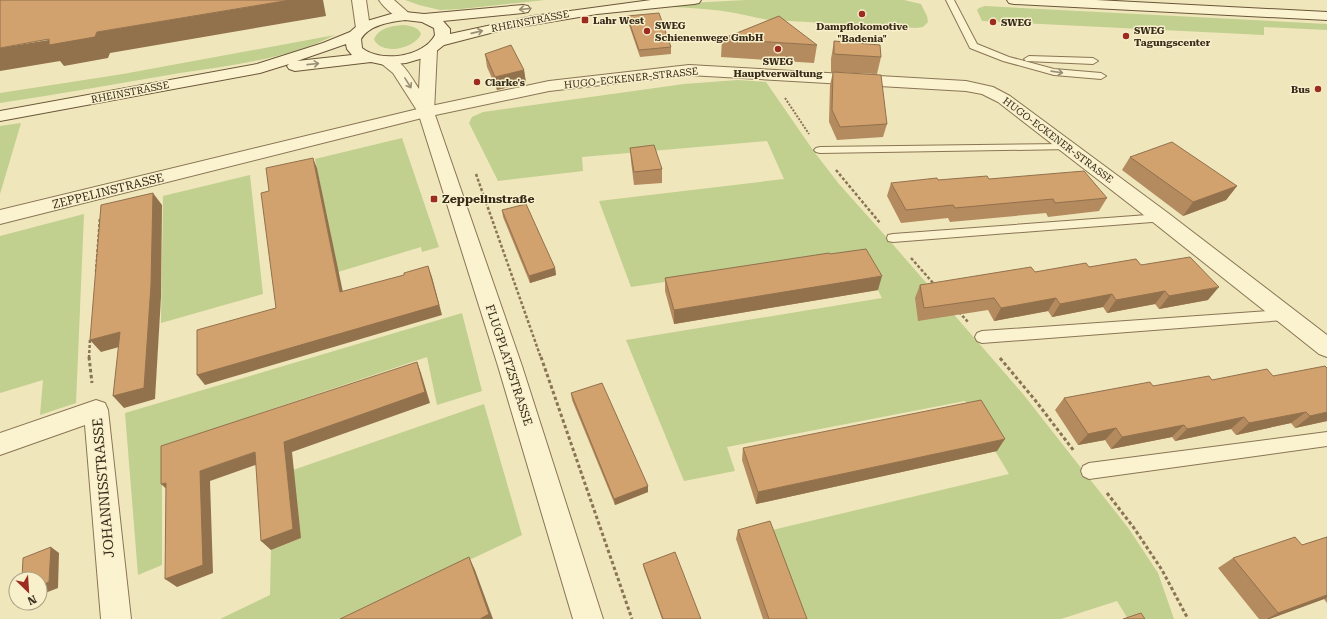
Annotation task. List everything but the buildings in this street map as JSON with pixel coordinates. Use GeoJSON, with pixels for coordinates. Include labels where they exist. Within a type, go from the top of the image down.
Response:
{"type":"FeatureCollection","features":[{"type":"Feature","properties":{"kind":"street"},"geometry":{"type":"LineString","coordinates":[[359,0],[359,32]]}},
{"type":"Feature","properties":{"kind":"street"},"geometry":{"type":"LineString","coordinates":[[386,0],[406,16]]}},
{"type":"Feature","properties":{"kind":"street","name":"RHEINSTRASSE"},"geometry":{"type":"LineString","coordinates":[[0,116],[260,68],[328,46],[359,32],[382,19],[406,16],[425,18],[476,14],[605,0]]}},
{"type":"Feature","properties":{"kind":"street","name":"RHEINSTRASSE"},"geometry":{"type":"LineString","coordinates":[[260,68],[408,58],[434,46],[529,20],[579,12],[694,0]]}},
{"type":"Feature","properties":{"kind":"street"},"geometry":{"type":"LineString","coordinates":[[1014,0],[1327,16]]}},
{"type":"Feature","properties":{"kind":"street","name":"FLUGPLATZSTRASSE"},"geometry":{"type":"LineString","coordinates":[[425,18],[440,25],[443,30],[442,36],[434,46],[426,112]]}},
{"type":"Feature","properties":{"kind":"street","name":"FLUGPLATZSTRASSE"},"geometry":{"type":"LineString","coordinates":[[359,32],[353,40],[353,46],[362,55],[377,59],[399,70],[426,112],[510,366],[588,619]]}},
{"type":"Feature","properties":{"kind":"street","name":"HUGO-ECKENER-STRASSE"},"geometry":{"type":"LineString","coordinates":[[426,112],[549,86],[689,70],[767,73],[966,86],[987,90],[1004,99],[1161,218],[1327,348]]}},
{"type":"Feature","properties":{"kind":"street","name":"ZEPPELINSTRASSE"},"geometry":{"type":"LineString","coordinates":[[0,217],[426,112]]}},
{"type":"Feature","properties":{"kind":"street","name":"JOHANNISSTRASSE"},"geometry":{"type":"LineString","coordinates":[[0,444],[96,410],[116,619]]}},
{"type":"Feature","properties":{"kind":"lane"},"geometry":{"type":"LineString","coordinates":[[950,0],[973,46],[1006,59],[1054,72],[1101,76]]}},
{"type":"Feature","properties":{"kind":"lane"},"geometry":{"type":"LineString","coordinates":[[1006,59],[1093,61]]}},
{"type":"Feature","properties":{"kind":"lane"},"geometry":{"type":"LineString","coordinates":[[820,150],[1067,147]]}},
{"type":"Feature","properties":{"kind":"lane"},"geometry":{"type":"LineString","coordinates":[[893,238],[1161,218]]}},
{"type":"Feature","properties":{"kind":"lane"},"geometry":{"type":"LineString","coordinates":[[982,338],[1284,315]]}},
{"type":"Feature","properties":{"kind":"lane"},"geometry":{"type":"LineString","coordinates":[[1090,470],[1327,439]]}},
{"type":"Feature","properties":{"kind":"path"},"geometry":{"type":"LineString","coordinates":[[474,169],[488,204],[632,619]]}},
{"type":"Feature","properties":{"kind":"path"},"geometry":{"type":"LineString","coordinates":[[95,277],[102,193]]}},
{"type":"Feature","properties":{"kind":"path"},"geometry":{"type":"LineString","coordinates":[[90,338],[89,361],[96,410]]}},
{"type":"Feature","properties":{"kind":"green space"},"geometry":{"type":"Polygon","coordinates":[[[405,0],[545,0],[440,10],[405,0]]]}},
{"type":"Feature","properties":{"kind":"green space"},"geometry":{"type":"Polygon","coordinates":[[[746,0],[904,0],[921,4],[927,16],[928,22],[923,27],[916,28],[771,20],[719,11],[672,7],[670,4],[746,0]]]}},
{"type":"Feature","properties":{"kind":"green space"},"geometry":{"type":"Polygon","coordinates":[[[985,6],[1327,24],[1327,30],[1264,27],[1264,35],[982,21],[977,10],[985,6]]]}},
{"type":"Feature","properties":{"kind":"green space"},"geometry":{"type":"Polygon","coordinates":[[[403,25],[416,28],[421,34],[412,44],[405,47],[390,49],[383,48],[374,39],[382,30],[403,25]]]}},
{"type":"Feature","properties":{"kind":"green space"},"geometry":{"type":"Polygon","coordinates":[[[335,35],[298,50],[240,64],[0,103],[0,93],[123,74],[335,35]]]}},
{"type":"Feature","properties":{"kind":"green space"},"geometry":{"type":"Polygon","coordinates":[[[738,80],[766,82],[815,153],[839,184],[1023,394],[1129,529],[1158,573],[1174,619],[1128,619],[1117,601],[1061,619],[801,619],[768,531],[1009,474],[965,401],[727,447],[735,471],[684,481],[626,340],[882,298],[859,253],[631,287],[599,201],[784,179],[767,141],[582,157],[583,171],[498,181],[469,123],[472,117],[483,112],[684,84],[738,80]]]}},
{"type":"Feature","properties":{"kind":"green space"},"geometry":{"type":"Polygon","coordinates":[[[21,123],[0,194],[0,126],[21,123]]]}},
{"type":"Feature","properties":{"kind":"green space"},"geometry":{"type":"Polygon","coordinates":[[[402,138],[439,247],[422,252],[421,247],[338,272],[315,159],[402,138]]]}},
{"type":"Feature","properties":{"kind":"green space"},"geometry":{"type":"Polygon","coordinates":[[[250,175],[263,294],[161,323],[163,196],[250,175]]]}},
{"type":"Feature","properties":{"kind":"green space"},"geometry":{"type":"Polygon","coordinates":[[[84,214],[76,403],[40,415],[43,380],[0,393],[0,236],[84,214]]]}},
{"type":"Feature","properties":{"kind":"green space"},"geometry":{"type":"Polygon","coordinates":[[[462,313],[482,391],[437,405],[427,357],[162,446],[162,565],[138,575],[125,413],[462,313]]]}},
{"type":"Feature","properties":{"kind":"green space"},"geometry":{"type":"Polygon","coordinates":[[[484,404],[522,535],[345,619],[220,619],[270,595],[271,550],[301,538],[267,479],[484,404]]]}},
{"type":"Feature","properties":{"kind":"place","name":"Dampflokomotive \"Badenia\""},"geometry":{"type":"Point","coordinates":[862,14]}},
{"type":"Feature","properties":{"kind":"place","name":"Lahr West"},"geometry":{"type":"Point","coordinates":[585,20]}},
{"type":"Feature","properties":{"kind":"place","name":"SWEG"},"geometry":{"type":"Point","coordinates":[993,22]}},
{"type":"Feature","properties":{"kind":"place","name":"SWEG Schienenwege GmbH"},"geometry":{"type":"Point","coordinates":[647,31]}},
{"type":"Feature","properties":{"kind":"place","name":"SWEG Tagungscenter"},"geometry":{"type":"Point","coordinates":[1126,36]}},
{"type":"Feature","properties":{"kind":"place","name":"SWEG Hauptverwaltung"},"geometry":{"type":"Point","coordinates":[778,49]}},
{"type":"Feature","properties":{"kind":"place","name":"Clarke's"},"geometry":{"type":"Point","coordinates":[477,82]}},
{"type":"Feature","properties":{"kind":"place","name":"Bus"},"geometry":{"type":"Point","coordinates":[1318,89]}},
{"type":"Feature","properties":{"kind":"place","name":"Zeppelinstraße"},"geometry":{"type":"Point","coordinates":[434,199]}}]}
